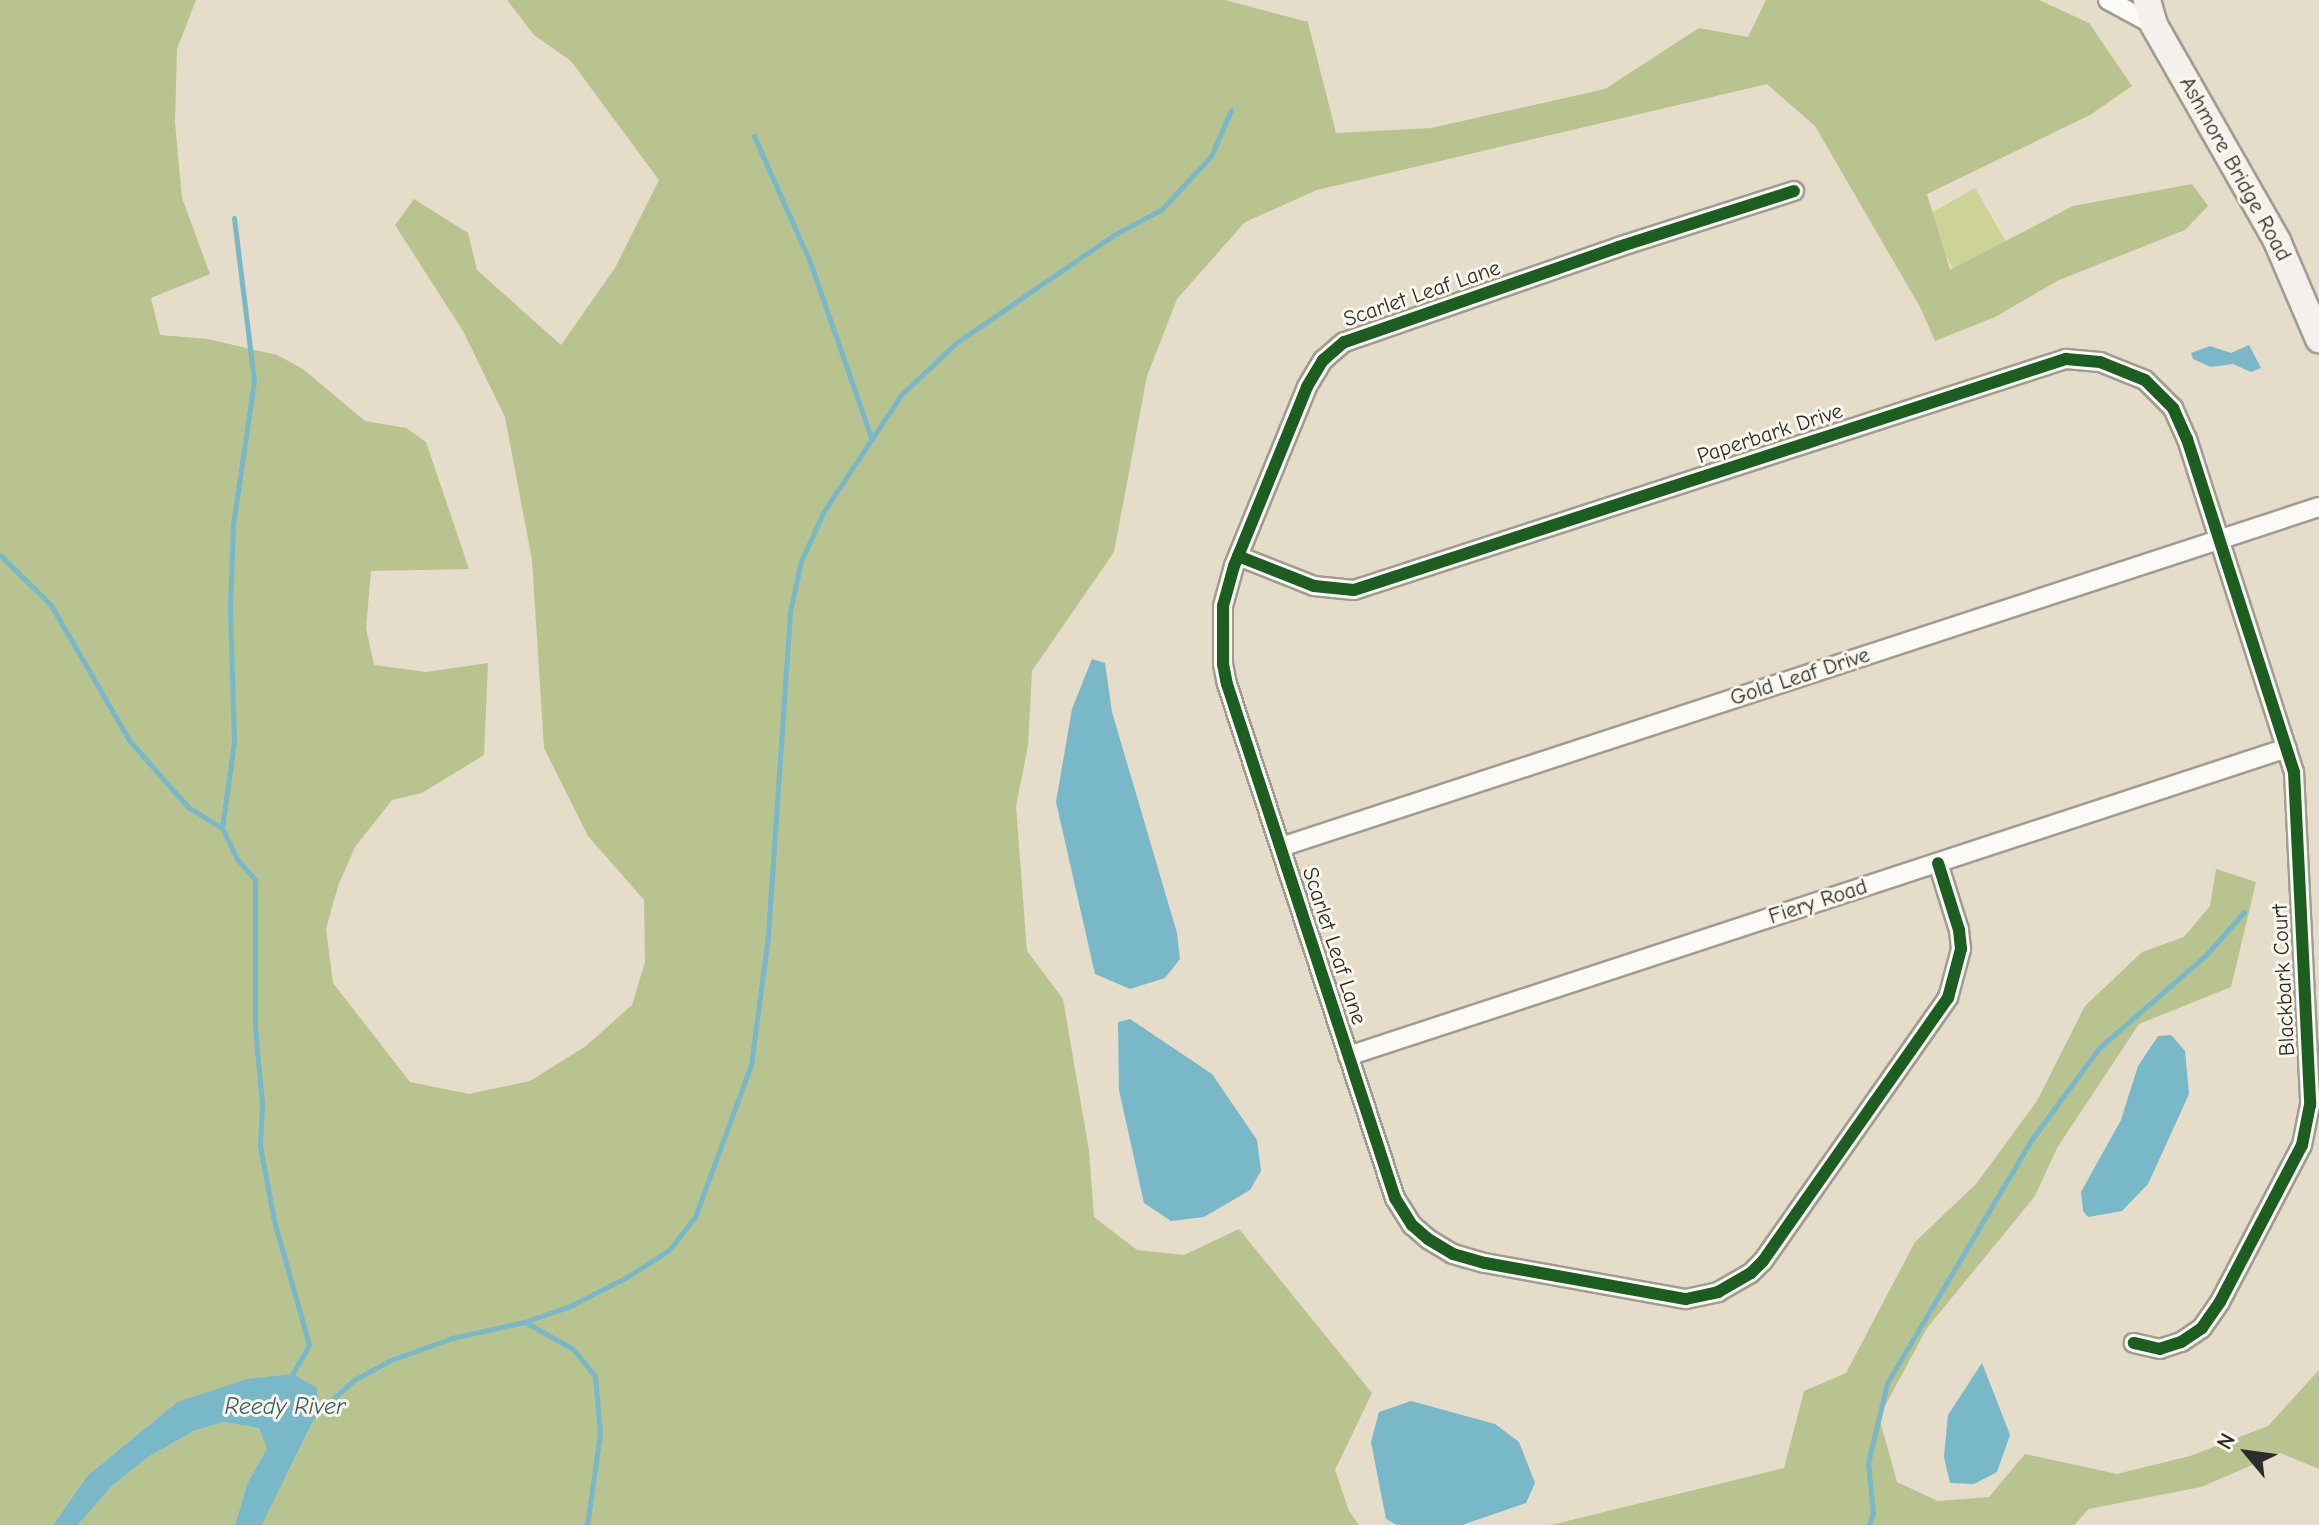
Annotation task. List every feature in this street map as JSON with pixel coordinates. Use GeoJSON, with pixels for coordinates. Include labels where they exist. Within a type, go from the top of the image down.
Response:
{"type":"FeatureCollection","features":[{"type":"Feature","properties":{"kind":"main road","name":"Ashmore Bridge Road"},"geometry":{"type":"LineString","coordinates":[[2150,12],[2250,189],[2319,339]]}},
{"type":"Feature","properties":{"kind":"street"},"geometry":{"type":"LineString","coordinates":[[2108,0],[2150,12]]}},
{"type":"Feature","properties":{"kind":"street","name":"Scarlet Leaf Lane"},"geometry":{"type":"LineString","coordinates":[[1794,191],[1619,247],[1344,342],[1323,360],[1307,387],[1238,556],[1223,606],[1223,664],[1395,1198],[1412,1225],[1441,1248],[1485,1263],[1686,1299],[1718,1292],[1737,1282],[1763,1261],[1948,998],[1961,949],[1959,930],[1938,863]]}},
{"type":"Feature","properties":{"kind":"street","name":"Paperbark Drive"},"geometry":{"type":"LineString","coordinates":[[1238,556],[1314,586],[1334,590],[1370,587],[2066,359],[2100,362],[2133,373],[2166,400],[2187,439],[2219,540]]}},
{"type":"Feature","properties":{"kind":"street","name":"Gold Leaf Drive"},"geometry":{"type":"LineString","coordinates":[[1281,847],[2319,507]]}},
{"type":"Feature","properties":{"kind":"street","name":"Blackbark Court"},"geometry":{"type":"LineString","coordinates":[[2134,1343],[2160,1349],[2181,1342],[2202,1328],[2233,1278],[2302,1145],[2310,1105],[2310,904],[2294,772],[2219,540]]}},
{"type":"Feature","properties":{"kind":"street","name":"Fiery Road"},"geometry":{"type":"LineString","coordinates":[[1348,1056],[2287,748]]}},
{"type":"Feature","properties":{"kind":"green space"},"geometry":{"type":"Polygon","coordinates":[[[0,0],[196,0],[177,49],[175,122],[182,198],[210,274],[151,298],[160,335],[208,339],[277,355],[303,369],[365,421],[406,428],[426,442],[469,569],[371,571],[366,628],[374,665],[426,672],[488,663],[484,755],[422,793],[392,800],[355,847],[338,886],[326,929],[333,983],[410,1082],[469,1094],[530,1081],[586,1046],[632,1005],[645,962],[644,900],[588,836],[544,748],[532,560],[505,417],[463,331],[395,225],[414,199],[468,233],[477,270],[561,345],[615,268],[659,180],[571,61],[534,35],[507,0],[1225,0],[1308,22],[1336,133],[1431,128],[1605,89],[1699,28],[1748,37],[1766,0],[2039,0],[2089,23],[2132,86],[2090,115],[1927,194],[1950,270],[2073,206],[2192,184],[2208,206],[2185,230],[2059,280],[1995,317],[1935,341],[1920,307],[1815,126],[1767,84],[1317,190],[1245,222],[1177,299],[1147,376],[1114,552],[1032,671],[1028,746],[1016,806],[1027,951],[1063,999],[1089,1151],[1094,1217],[1137,1250],[1184,1255],[1239,1229],[1372,1393],[1335,1470],[1349,1511],[1359,1525],[262,1525],[317,1413],[177,1402],[87,1476],[53,1525],[0,1525],[0,0]]]}},
{"type":"Feature","properties":{"kind":"green space"},"geometry":{"type":"Polygon","coordinates":[[[1975,188],[2012,251],[1960,281],[1924,218],[1975,188]]]}},
{"type":"Feature","properties":{"kind":"green space"},"geometry":{"type":"Polygon","coordinates":[[[2216,869],[2256,882],[2231,987],[2139,1024],[2057,1148],[2035,1196],[1927,1328],[1879,1417],[1897,1482],[1938,1501],[1989,1497],[2025,1454],[2117,1474],[2190,1456],[2268,1426],[2319,1370],[2319,1469],[2280,1453],[2201,1487],[2089,1509],[2074,1525],[1551,1525],[1784,1468],[1804,1391],[1846,1373],[1915,1242],[1976,1184],[2037,1101],[2085,1006],[2142,952],[2184,937],[2210,906],[2216,869]]]}},
{"type":"Feature","properties":{"kind":"green space"},"geometry":{"type":"Polygon","coordinates":[[[224,1422],[259,1428],[268,1449],[247,1484],[235,1525],[78,1525],[112,1486],[148,1457],[194,1431],[224,1422]]]}},
{"type":"Feature","properties":{"kind":"water"},"geometry":{"type":"Polygon","coordinates":[[[2249,345],[2261,368],[2251,372],[2233,364],[2211,367],[2193,359],[2191,353],[2210,346],[2231,353],[2249,345]]]}},
{"type":"Feature","properties":{"kind":"water"},"geometry":{"type":"Polygon","coordinates":[[[1092,659],[1105,663],[1112,712],[1177,933],[1180,959],[1165,978],[1130,989],[1095,974],[1056,802],[1072,709],[1092,659]]]}},
{"type":"Feature","properties":{"kind":"water"},"geometry":{"type":"Polygon","coordinates":[[[1130,1019],[1212,1074],[1257,1140],[1261,1171],[1250,1190],[1204,1217],[1171,1221],[1144,1203],[1119,1090],[1118,1022],[1130,1019]]]}},
{"type":"Feature","properties":{"kind":"water"},"geometry":{"type":"Polygon","coordinates":[[[2171,1035],[2185,1051],[2189,1094],[2148,1184],[2122,1211],[2088,1217],[2083,1211],[2081,1192],[2121,1120],[2138,1066],[2158,1036],[2171,1035]]]}},
{"type":"Feature","properties":{"kind":"water"},"geometry":{"type":"Polygon","coordinates":[[[1982,1363],[2010,1435],[1997,1472],[1974,1484],[1950,1483],[1944,1457],[1948,1415],[1982,1363]]]}},
{"type":"Feature","properties":{"kind":"water","name":"Reedy River"},"geometry":{"type":"Polygon","coordinates":[[[293,1374],[317,1388],[317,1413],[262,1525],[235,1525],[247,1484],[267,1449],[259,1428],[224,1422],[194,1431],[148,1457],[112,1486],[78,1525],[53,1525],[87,1476],[177,1402],[247,1379],[293,1374]]]}},
{"type":"Feature","properties":{"kind":"water"},"geometry":{"type":"Polygon","coordinates":[[[1411,1401],[1495,1424],[1519,1442],[1535,1483],[1526,1503],[1462,1525],[1397,1525],[1386,1519],[1371,1442],[1379,1412],[1411,1401]]]}},
{"type":"Feature","properties":{"kind":"waterway"},"geometry":{"type":"LineString","coordinates":[[314,1416],[354,1380],[391,1360],[452,1338],[524,1322],[568,1307],[627,1277],[669,1250],[695,1217],[751,1065],[768,935],[790,612],[801,561],[824,511],[901,395],[956,343],[1114,235],[1162,209],[1211,156],[1231,110]]}},
{"type":"Feature","properties":{"kind":"waterway"},"geometry":{"type":"LineString","coordinates":[[754,136],[810,262],[872,440]]}},
{"type":"Feature","properties":{"kind":"waterway"},"geometry":{"type":"LineString","coordinates":[[234,218],[254,381],[233,525],[230,607],[234,742],[222,828],[237,859],[255,880],[255,1028],[262,1104],[260,1146],[274,1221],[309,1345],[289,1380]]}},
{"type":"Feature","properties":{"kind":"waterway"},"geometry":{"type":"LineString","coordinates":[[0,555],[51,605],[129,740],[188,807],[222,828]]}},
{"type":"Feature","properties":{"kind":"waterway"},"geometry":{"type":"LineString","coordinates":[[1869,1525],[1873,1513],[1868,1463],[1887,1383],[2032,1139],[2099,1048],[2207,954],[2244,912]]}},
{"type":"Feature","properties":{"kind":"waterway"},"geometry":{"type":"LineString","coordinates":[[525,1322],[573,1349],[595,1376],[600,1433],[587,1525]]}},
{"type":"Feature","properties":{"kind":"cycle path"},"geometry":{"type":"LineString","coordinates":[[1794,191],[1619,247],[1344,342],[1323,360],[1307,387],[1234,566],[1223,606],[1223,664],[1227,684],[1395,1198],[1412,1225],[1428,1239],[1453,1254],[1485,1263],[1686,1299],[1718,1292],[1751,1273],[1763,1261],[1948,998],[1961,949],[1959,930],[1938,863]]}},
{"type":"Feature","properties":{"kind":"cycle path"},"geometry":{"type":"LineString","coordinates":[[1238,556],[1314,586],[1354,590],[2066,359],[2100,362],[2145,380],[2173,408],[2187,439],[2294,772],[2310,1105],[2302,1145],[2220,1302],[2202,1328],[2181,1342],[2160,1349],[2134,1343]]}}]}
